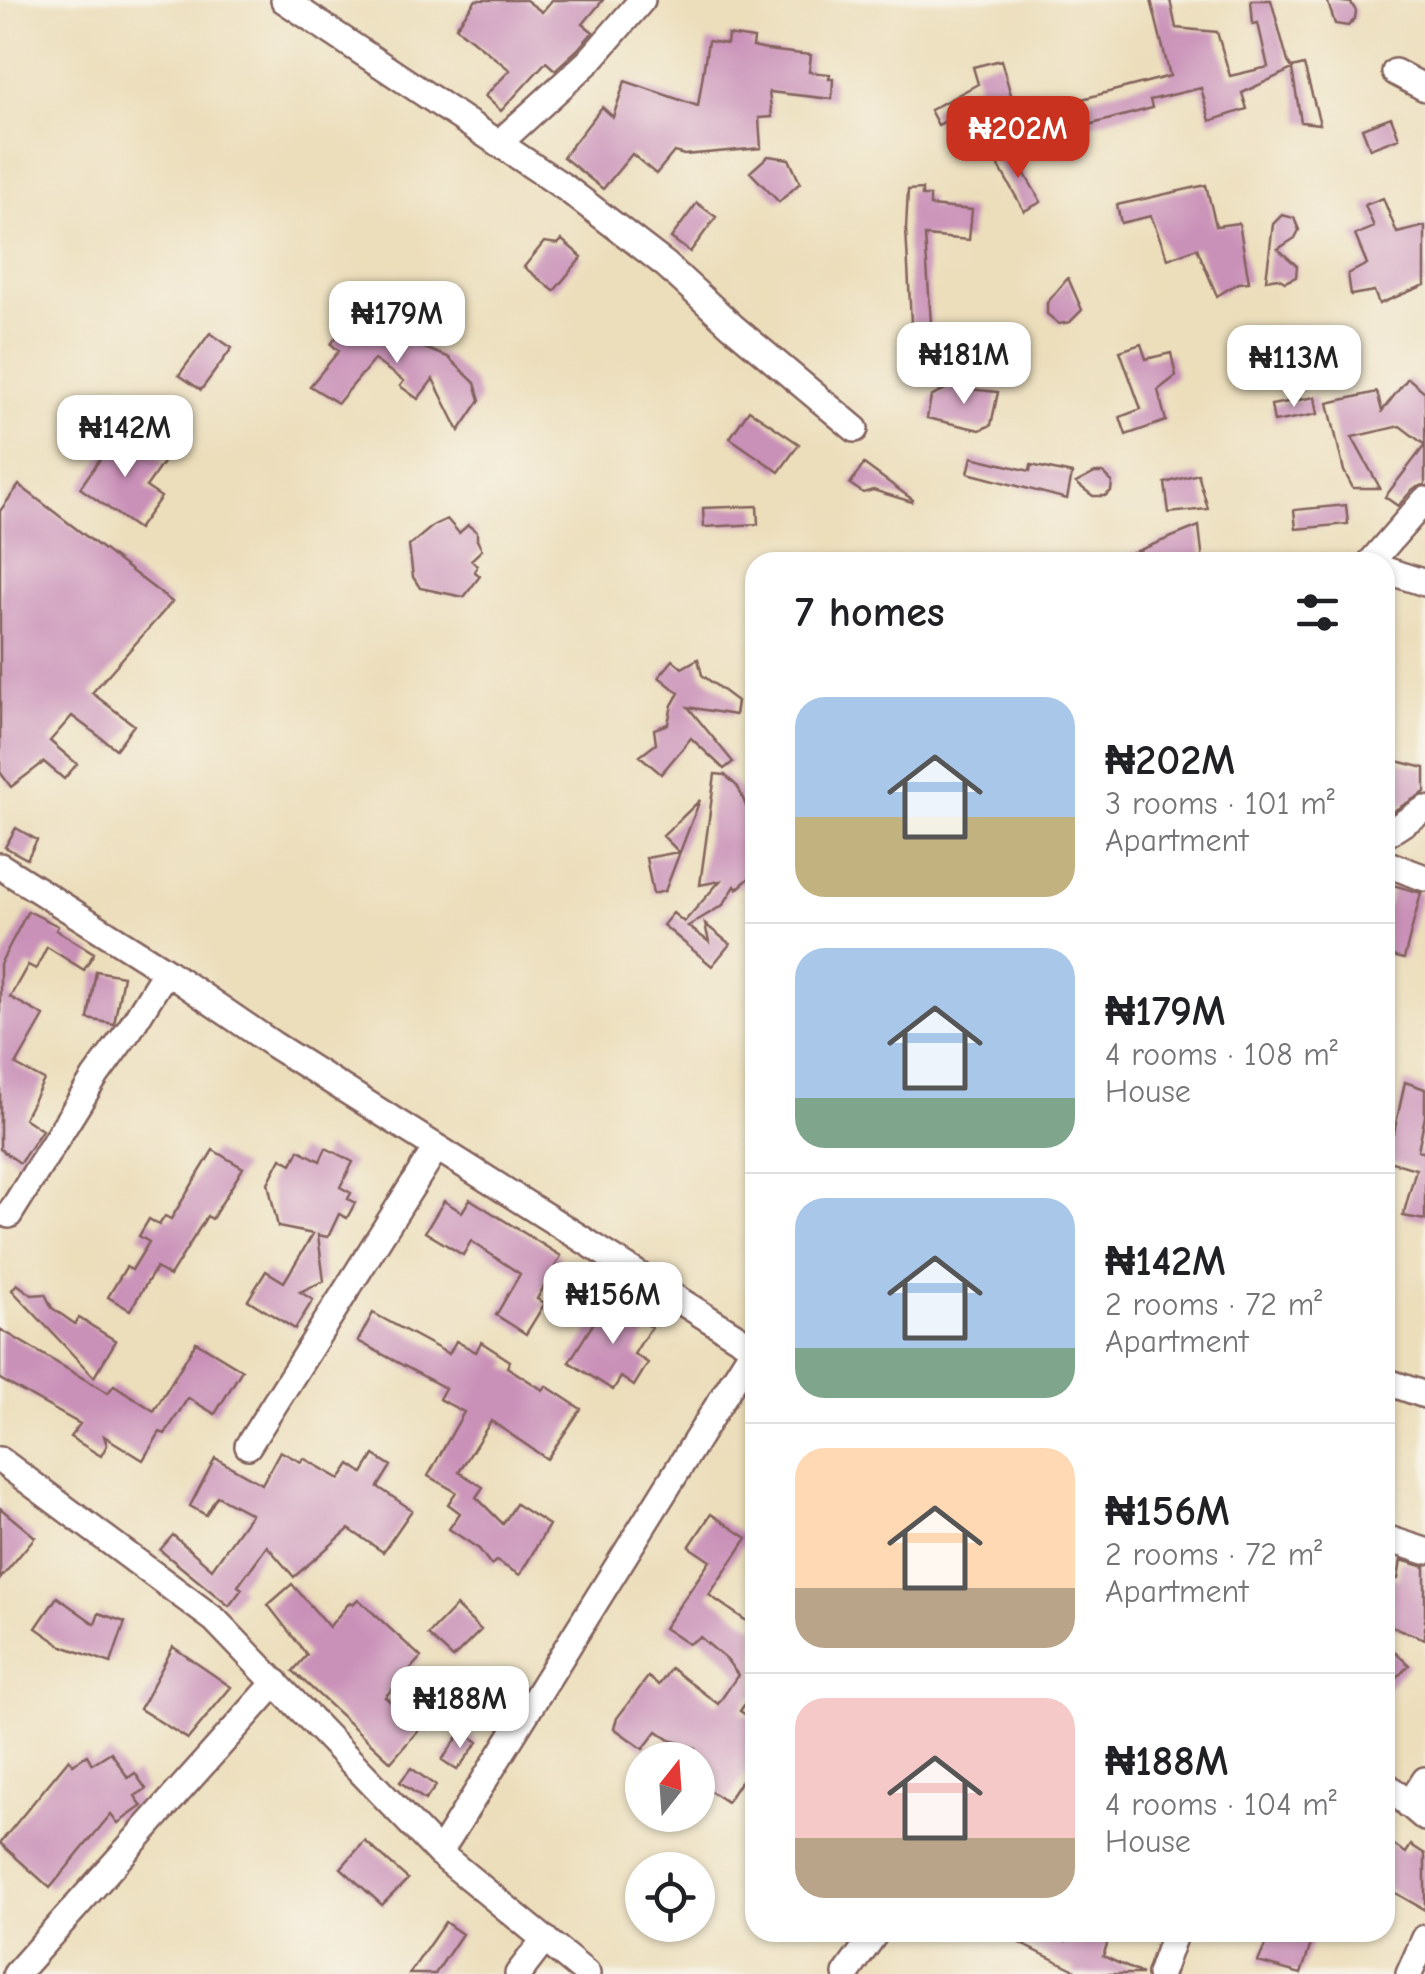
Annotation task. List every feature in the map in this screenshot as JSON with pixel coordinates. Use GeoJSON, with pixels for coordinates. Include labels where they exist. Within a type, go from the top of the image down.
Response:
{"type":"FeatureCollection","features":[{"type":"Feature","properties":{"kind":"street"},"geometry":{"type":"LineString","coordinates":[[284,0],[567,189],[666,264],[732,326],[855,429]]}},
{"type":"Feature","properties":{"kind":"street"},"geometry":{"type":"LineString","coordinates":[[498,144],[588,61],[642,0]]}},
{"type":"Feature","properties":{"kind":"street"},"geometry":{"type":"LineString","coordinates":[[1395,72],[1425,88]]}},
{"type":"Feature","properties":{"kind":"street"},"geometry":{"type":"LineString","coordinates":[[1380,552],[1425,500]]}},
{"type":"Feature","properties":{"kind":"street"},"geometry":{"type":"LineString","coordinates":[[1395,573],[1425,582]]}},
{"type":"Feature","properties":{"kind":"street"},"geometry":{"type":"LineString","coordinates":[[1395,828],[1425,809]]}},
{"type":"Feature","properties":{"kind":"street"},"geometry":{"type":"LineString","coordinates":[[0,866],[274,1045],[745,1341]]}},
{"type":"Feature","properties":{"kind":"street"},"geometry":{"type":"LineString","coordinates":[[1395,867],[1425,878]]}},
{"type":"Feature","properties":{"kind":"street"},"geometry":{"type":"LineString","coordinates":[[9,1215],[94,1077],[130,1030],[166,971]]}},
{"type":"Feature","properties":{"kind":"street"},"geometry":{"type":"LineString","coordinates":[[248,1446],[436,1148]]}},
{"type":"Feature","properties":{"kind":"street"},"geometry":{"type":"LineString","coordinates":[[439,1852],[745,1363]]}},
{"type":"Feature","properties":{"kind":"street"},"geometry":{"type":"LineString","coordinates":[[1395,1384],[1425,1395]]}},
{"type":"Feature","properties":{"kind":"street"},"geometry":{"type":"LineString","coordinates":[[0,1460],[215,1620],[439,1852],[587,1974]]}},
{"type":"Feature","properties":{"kind":"street"},"geometry":{"type":"LineString","coordinates":[[1395,1542],[1425,1552]]}},
{"type":"Feature","properties":{"kind":"street"},"geometry":{"type":"LineString","coordinates":[[16,1974],[276,1682]]}},
{"type":"Feature","properties":{"kind":"street"},"geometry":{"type":"LineString","coordinates":[[1395,1792],[1417,1811],[1425,1780]]}},
{"type":"Feature","properties":{"kind":"street"},"geometry":{"type":"LineString","coordinates":[[1408,1974],[1425,1938]]}},
{"type":"Feature","properties":{"kind":"street"},"geometry":{"type":"LineString","coordinates":[[518,1974],[545,1939]]}},
{"type":"Feature","properties":{"kind":"street"},"geometry":{"type":"LineString","coordinates":[[846,1974],[869,1942]]}},
{"type":"Feature","properties":{"kind":"street"},"geometry":{"type":"LineString","coordinates":[[1160,1974],[1171,1942]]}},
{"type":"Feature","properties":{"kind":"building"},"geometry":{"type":"Polygon","coordinates":[[[476,0],[526,0],[542,12],[552,0],[603,0],[583,24],[593,32],[577,50],[555,70],[546,62],[501,111],[485,96],[510,70],[456,27],[476,0]]]}},
{"type":"Feature","properties":{"kind":"building"},"geometry":{"type":"Polygon","coordinates":[[[1151,0],[1170,0],[1176,28],[1217,32],[1230,76],[1268,67],[1258,23],[1253,24],[1251,0],[1271,0],[1288,62],[1292,68],[1304,65],[1320,124],[1301,122],[1292,69],[1242,93],[1247,109],[1210,121],[1201,88],[1150,100],[1152,108],[1002,148],[994,119],[988,121],[982,102],[938,125],[930,110],[978,84],[973,67],[1001,60],[1017,116],[1170,76],[1151,0]]]}},
{"type":"Feature","properties":{"kind":"building"},"geometry":{"type":"Polygon","coordinates":[[[1327,0],[1351,3],[1355,19],[1348,26],[1335,24],[1327,0]]]}},
{"type":"Feature","properties":{"kind":"building"},"geometry":{"type":"Polygon","coordinates":[[[728,35],[754,39],[753,47],[811,55],[809,72],[830,74],[829,79],[833,79],[832,99],[769,92],[772,117],[759,118],[761,148],[684,155],[674,152],[656,174],[632,154],[603,189],[563,157],[602,107],[613,117],[625,81],[698,106],[708,41],[727,44],[728,35]]]}},
{"type":"Feature","properties":{"kind":"building"},"geometry":{"type":"Polygon","coordinates":[[[1391,117],[1399,138],[1370,149],[1362,128],[1391,117]]]}},
{"type":"Feature","properties":{"kind":"building"},"geometry":{"type":"Polygon","coordinates":[[[1011,150],[1041,202],[1024,211],[995,159],[1011,150]]]}},
{"type":"Feature","properties":{"kind":"building"},"geometry":{"type":"Polygon","coordinates":[[[768,156],[789,159],[800,183],[779,202],[750,172],[768,156]]]}},
{"type":"Feature","properties":{"kind":"building"},"geometry":{"type":"Polygon","coordinates":[[[1206,185],[1216,226],[1239,223],[1249,282],[1238,283],[1217,296],[1197,248],[1168,259],[1151,216],[1121,223],[1117,205],[1206,185]]]}},
{"type":"Feature","properties":{"kind":"building"},"geometry":{"type":"Polygon","coordinates":[[[922,189],[922,196],[930,196],[930,206],[972,210],[969,240],[925,236],[931,323],[911,323],[908,190],[922,189]]]}},
{"type":"Feature","properties":{"kind":"building"},"geometry":{"type":"Polygon","coordinates":[[[1383,198],[1397,233],[1425,226],[1425,285],[1379,304],[1374,291],[1351,295],[1348,274],[1367,264],[1355,235],[1374,227],[1365,205],[1383,198]]]}},
{"type":"Feature","properties":{"kind":"building"},"geometry":{"type":"Polygon","coordinates":[[[697,203],[716,217],[690,252],[671,238],[697,203]]]}},
{"type":"Feature","properties":{"kind":"building"},"geometry":{"type":"Polygon","coordinates":[[[1282,215],[1294,218],[1299,230],[1295,238],[1278,249],[1297,266],[1296,277],[1285,282],[1278,278],[1266,280],[1273,224],[1282,215]]]}},
{"type":"Feature","properties":{"kind":"building"},"geometry":{"type":"Polygon","coordinates":[[[562,240],[582,257],[554,291],[524,267],[544,242],[558,244],[562,240]]]}},
{"type":"Feature","properties":{"kind":"building"},"geometry":{"type":"Polygon","coordinates":[[[1068,278],[1082,310],[1070,322],[1059,324],[1047,314],[1047,303],[1068,278]]]}},
{"type":"Feature","properties":{"kind":"building"},"geometry":{"type":"Polygon","coordinates":[[[376,309],[422,341],[419,346],[448,357],[475,383],[480,400],[459,431],[433,379],[418,399],[400,386],[404,381],[374,360],[338,403],[310,386],[339,351],[331,344],[343,329],[354,337],[376,309]]]}},
{"type":"Feature","properties":{"kind":"building"},"geometry":{"type":"Polygon","coordinates":[[[210,333],[232,348],[201,390],[179,375],[210,333]]]}},
{"type":"Feature","properties":{"kind":"building"},"geometry":{"type":"Polygon","coordinates":[[[1141,344],[1146,359],[1171,353],[1176,376],[1158,390],[1166,421],[1126,435],[1120,417],[1141,409],[1120,351],[1141,344]]]}},
{"type":"Feature","properties":{"kind":"building"},"geometry":{"type":"Polygon","coordinates":[[[1408,378],[1425,392],[1425,445],[1400,426],[1352,437],[1380,488],[1353,488],[1344,471],[1328,403],[1377,392],[1382,411],[1408,378]]]}},
{"type":"Feature","properties":{"kind":"building"},"geometry":{"type":"Polygon","coordinates":[[[949,387],[998,392],[991,425],[980,430],[927,418],[931,397],[949,387]]]}},
{"type":"Feature","properties":{"kind":"building"},"geometry":{"type":"Polygon","coordinates":[[[1315,397],[1318,414],[1274,422],[1271,405],[1315,397]]]}},
{"type":"Feature","properties":{"kind":"building"},"geometry":{"type":"Polygon","coordinates":[[[749,410],[799,444],[779,472],[730,438],[749,410]]]}},
{"type":"Feature","properties":{"kind":"building"},"geometry":{"type":"Polygon","coordinates":[[[120,430],[164,461],[146,487],[161,497],[138,529],[80,488],[120,430]]]}},
{"type":"Feature","properties":{"kind":"building"},"geometry":{"type":"Polygon","coordinates":[[[1425,445],[1425,484],[1413,489],[1398,506],[1385,497],[1425,445]]]}},
{"type":"Feature","properties":{"kind":"building"},"geometry":{"type":"Polygon","coordinates":[[[972,457],[1030,471],[1031,465],[1072,474],[1067,499],[968,473],[972,457]]]}},
{"type":"Feature","properties":{"kind":"building"},"geometry":{"type":"Polygon","coordinates":[[[864,464],[912,502],[873,490],[863,493],[850,484],[864,464]]]}},
{"type":"Feature","properties":{"kind":"building"},"geometry":{"type":"Polygon","coordinates":[[[1103,473],[1112,482],[1111,491],[1105,496],[1093,496],[1076,483],[1103,473]]]}},
{"type":"Feature","properties":{"kind":"building"},"geometry":{"type":"Polygon","coordinates":[[[1198,474],[1208,509],[1169,513],[1165,483],[1198,474]]]}},
{"type":"Feature","properties":{"kind":"building"},"geometry":{"type":"Polygon","coordinates":[[[19,485],[172,602],[92,693],[134,725],[116,749],[72,716],[50,741],[77,764],[64,779],[44,762],[11,787],[0,772],[0,511],[19,485]]]}},
{"type":"Feature","properties":{"kind":"building"},"geometry":{"type":"Polygon","coordinates":[[[1346,505],[1348,524],[1296,529],[1294,510],[1346,505]]]}},
{"type":"Feature","properties":{"kind":"building"},"geometry":{"type":"Polygon","coordinates":[[[757,506],[758,524],[704,527],[703,508],[757,506]]]}},
{"type":"Feature","properties":{"kind":"building"},"geometry":{"type":"Polygon","coordinates":[[[447,519],[459,533],[468,525],[477,532],[482,550],[471,560],[480,576],[464,597],[420,588],[413,577],[409,546],[447,519]]]}},
{"type":"Feature","properties":{"kind":"building"},"geometry":{"type":"Polygon","coordinates":[[[1199,526],[1202,552],[1135,552],[1199,526]]]}},
{"type":"Feature","properties":{"kind":"building"},"geometry":{"type":"Polygon","coordinates":[[[698,659],[702,675],[737,701],[735,715],[688,707],[733,762],[724,769],[691,738],[661,774],[640,756],[656,744],[654,729],[668,724],[679,693],[659,677],[673,660],[682,668],[698,659]]]}},
{"type":"Feature","properties":{"kind":"building"},"geometry":{"type":"Polygon","coordinates":[[[1395,760],[1425,768],[1425,792],[1395,810],[1395,760]]]}},
{"type":"Feature","properties":{"kind":"building"},"geometry":{"type":"Polygon","coordinates":[[[715,774],[725,775],[738,787],[745,803],[745,882],[737,889],[735,886],[723,905],[688,926],[709,942],[705,924],[730,944],[712,966],[663,925],[673,913],[684,922],[720,881],[700,885],[715,774]]]}},
{"type":"Feature","properties":{"kind":"building"},"geometry":{"type":"Polygon","coordinates":[[[700,800],[665,891],[653,894],[646,858],[679,852],[663,836],[700,800]]]}},
{"type":"Feature","properties":{"kind":"building"},"geometry":{"type":"Polygon","coordinates":[[[16,828],[37,840],[27,859],[5,847],[16,828]]]}},
{"type":"Feature","properties":{"kind":"building"},"geometry":{"type":"Polygon","coordinates":[[[1395,886],[1421,893],[1404,959],[1395,957],[1395,886]]]}},
{"type":"Feature","properties":{"kind":"building"},"geometry":{"type":"Polygon","coordinates":[[[28,911],[58,926],[56,930],[94,953],[84,970],[47,947],[36,969],[28,965],[10,997],[44,1016],[16,1065],[44,1080],[24,1118],[42,1130],[20,1163],[0,1149],[0,964],[28,911]]]}},
{"type":"Feature","properties":{"kind":"building"},"geometry":{"type":"Polygon","coordinates":[[[96,971],[123,976],[114,1024],[88,1019],[96,971]]]}},
{"type":"Feature","properties":{"kind":"building"},"geometry":{"type":"Polygon","coordinates":[[[1405,1082],[1425,1089],[1425,1116],[1418,1150],[1425,1153],[1425,1220],[1403,1216],[1416,1169],[1395,1163],[1395,1128],[1405,1082]]]}},
{"type":"Feature","properties":{"kind":"building"},"geometry":{"type":"Polygon","coordinates":[[[326,1148],[353,1162],[340,1187],[351,1193],[348,1199],[355,1203],[347,1218],[339,1214],[328,1237],[318,1235],[324,1281],[300,1292],[313,1300],[295,1329],[248,1300],[266,1271],[284,1282],[313,1234],[278,1227],[268,1183],[281,1158],[292,1164],[299,1150],[320,1161],[326,1148]]]}},
{"type":"Feature","properties":{"kind":"building"},"geometry":{"type":"Polygon","coordinates":[[[213,1150],[243,1168],[212,1219],[207,1216],[170,1276],[156,1268],[130,1310],[108,1297],[126,1267],[132,1270],[149,1242],[139,1236],[149,1219],[159,1225],[165,1216],[171,1219],[213,1150]]]}},
{"type":"Feature","properties":{"kind":"building"},"geometry":{"type":"Polygon","coordinates":[[[470,1199],[561,1256],[537,1299],[545,1303],[526,1334],[496,1315],[520,1274],[471,1241],[463,1255],[425,1232],[444,1201],[462,1212],[470,1199]]]}},
{"type":"Feature","properties":{"kind":"building"},"geometry":{"type":"Polygon","coordinates":[[[17,1284],[32,1295],[45,1294],[52,1308],[75,1324],[79,1318],[116,1341],[94,1377],[12,1290],[17,1284]]]}},
{"type":"Feature","properties":{"kind":"building"},"geometry":{"type":"Polygon","coordinates":[[[608,1300],[651,1327],[634,1354],[648,1363],[634,1386],[621,1377],[613,1390],[569,1362],[608,1300]]]}},
{"type":"Feature","properties":{"kind":"building"},"geometry":{"type":"Polygon","coordinates":[[[373,1313],[449,1354],[456,1341],[476,1352],[481,1342],[510,1361],[507,1367],[581,1409],[547,1459],[491,1421],[459,1472],[483,1487],[476,1497],[503,1524],[516,1504],[549,1525],[520,1575],[496,1561],[491,1565],[479,1549],[449,1529],[460,1513],[448,1504],[456,1492],[428,1476],[464,1412],[439,1399],[445,1388],[358,1341],[373,1313]]]}},
{"type":"Feature","properties":{"kind":"building"},"geometry":{"type":"Polygon","coordinates":[[[0,1329],[108,1393],[114,1385],[154,1411],[196,1342],[242,1370],[215,1414],[188,1398],[143,1460],[104,1436],[107,1445],[101,1456],[70,1437],[80,1424],[0,1379],[0,1329]]]}},
{"type":"Feature","properties":{"kind":"building"},"geometry":{"type":"Polygon","coordinates":[[[280,1451],[301,1462],[303,1458],[340,1479],[350,1464],[363,1473],[374,1455],[391,1466],[378,1487],[412,1510],[383,1552],[349,1529],[294,1577],[267,1546],[238,1586],[242,1589],[229,1606],[160,1550],[173,1535],[212,1569],[251,1514],[217,1496],[206,1515],[190,1506],[215,1458],[262,1484],[280,1451]]]}},
{"type":"Feature","properties":{"kind":"building"},"geometry":{"type":"Polygon","coordinates":[[[0,1508],[35,1537],[0,1579],[0,1508]]]}},
{"type":"Feature","properties":{"kind":"building"},"geometry":{"type":"Polygon","coordinates":[[[711,1514],[745,1537],[709,1595],[745,1620],[745,1704],[740,1711],[745,1714],[745,1774],[727,1802],[715,1794],[715,1742],[676,1742],[657,1731],[648,1742],[633,1742],[614,1728],[617,1718],[648,1677],[659,1685],[671,1668],[718,1704],[738,1675],[700,1637],[688,1644],[664,1628],[710,1561],[689,1547],[711,1514]]]}},
{"type":"Feature","properties":{"kind":"building"},"geometry":{"type":"Polygon","coordinates":[[[1401,1560],[1425,1567],[1425,1639],[1395,1628],[1395,1578],[1398,1579],[1401,1560]]]}},
{"type":"Feature","properties":{"kind":"building"},"geometry":{"type":"Polygon","coordinates":[[[292,1584],[329,1627],[350,1602],[358,1599],[421,1657],[385,1697],[421,1727],[391,1762],[293,1671],[307,1655],[268,1605],[292,1584]]]}},
{"type":"Feature","properties":{"kind":"building"},"geometry":{"type":"Polygon","coordinates":[[[57,1597],[95,1624],[99,1613],[125,1622],[111,1663],[62,1646],[36,1628],[57,1597]]]}},
{"type":"Feature","properties":{"kind":"building"},"geometry":{"type":"Polygon","coordinates":[[[456,1606],[481,1630],[453,1658],[428,1635],[456,1606]]]}},
{"type":"Feature","properties":{"kind":"building"},"geometry":{"type":"Polygon","coordinates":[[[173,1647],[231,1687],[188,1739],[140,1709],[173,1647]]]}},
{"type":"Feature","properties":{"kind":"building"},"geometry":{"type":"Polygon","coordinates":[[[1395,1652],[1409,1665],[1395,1680],[1395,1652]]]}},
{"type":"Feature","properties":{"kind":"building"},"geometry":{"type":"Polygon","coordinates":[[[462,1731],[478,1742],[457,1770],[442,1760],[462,1731]]]}},
{"type":"Feature","properties":{"kind":"building"},"geometry":{"type":"Polygon","coordinates":[[[111,1752],[128,1778],[135,1773],[146,1789],[135,1796],[142,1806],[118,1823],[111,1814],[50,1888],[0,1843],[69,1759],[73,1764],[87,1755],[92,1764],[111,1752]]]}},
{"type":"Feature","properties":{"kind":"building"},"geometry":{"type":"Polygon","coordinates":[[[411,1768],[436,1786],[425,1800],[400,1782],[411,1768]]]}},
{"type":"Feature","properties":{"kind":"building"},"geometry":{"type":"Polygon","coordinates":[[[365,1841],[408,1879],[382,1905],[341,1868],[365,1841]]]}},
{"type":"Feature","properties":{"kind":"building"},"geometry":{"type":"Polygon","coordinates":[[[1411,1845],[1425,1854],[1425,1910],[1395,1893],[1395,1846],[1406,1853],[1411,1845]]]}},
{"type":"Feature","properties":{"kind":"building"},"geometry":{"type":"Polygon","coordinates":[[[445,1922],[462,1934],[435,1974],[409,1974],[445,1922]]]}},
{"type":"Feature","properties":{"kind":"building"},"geometry":{"type":"Polygon","coordinates":[[[1018,1942],[1108,1942],[1103,1956],[1142,1974],[1073,1974],[1075,1970],[1018,1942]]]}},
{"type":"Feature","properties":{"kind":"building"},"geometry":{"type":"Polygon","coordinates":[[[1267,1942],[1312,1942],[1301,1974],[1258,1962],[1267,1942]]]}}]}
